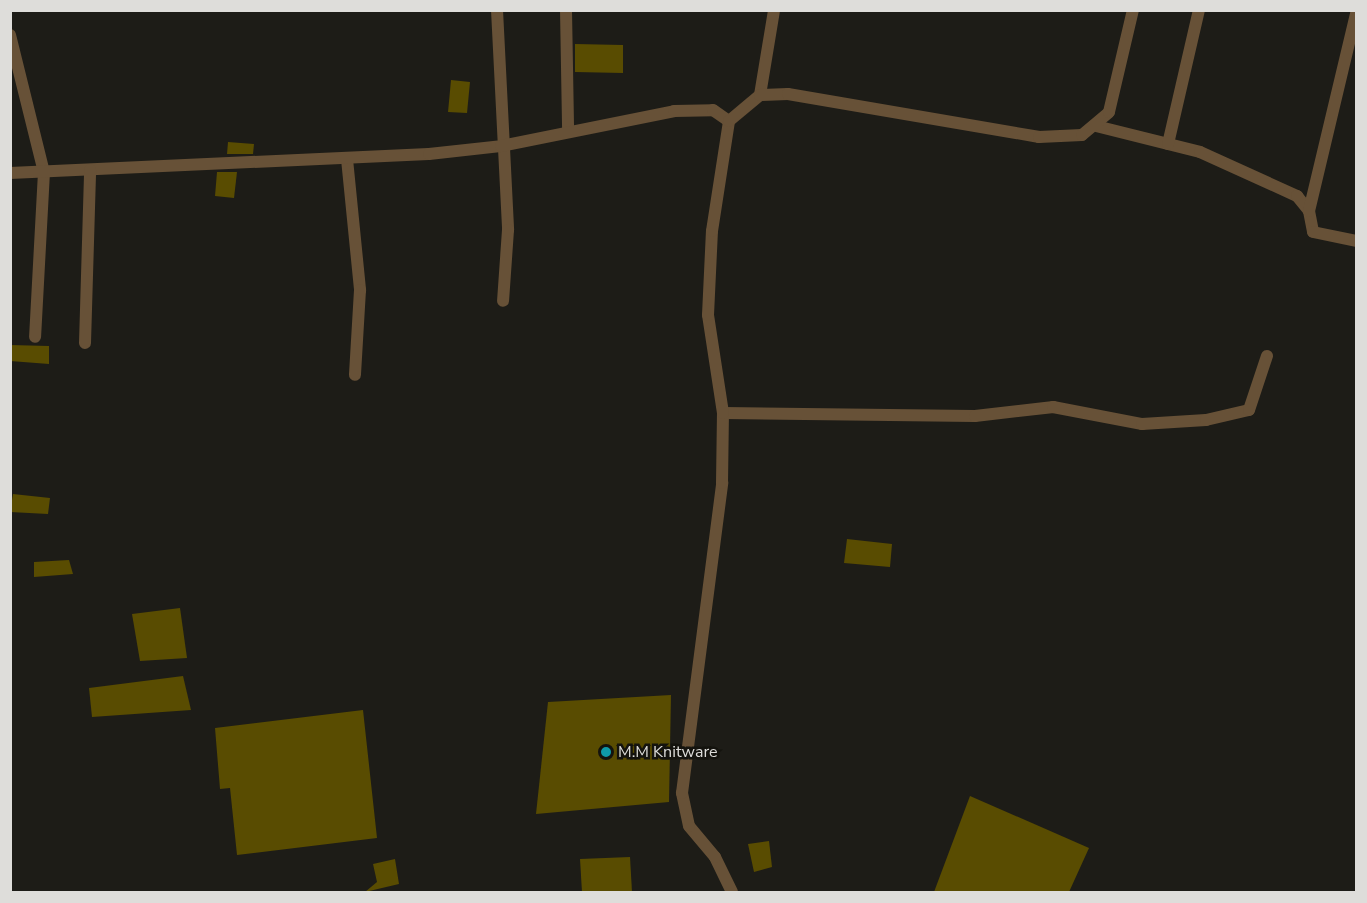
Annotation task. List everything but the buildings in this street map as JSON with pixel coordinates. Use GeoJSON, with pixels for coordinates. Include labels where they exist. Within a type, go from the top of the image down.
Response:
{"type":"FeatureCollection","features":[{"type":"Feature","properties":{"kind":"street"},"geometry":{"type":"LineString","coordinates":[[497,10],[501,146],[508,230],[503,301]]}},
{"type":"Feature","properties":{"kind":"street"},"geometry":{"type":"LineString","coordinates":[[566,10],[568,130]]}},
{"type":"Feature","properties":{"kind":"street"},"geometry":{"type":"LineString","coordinates":[[732,892],[715,857],[689,826],[682,793],[716,564],[723,413],[708,315],[712,231],[729,121],[760,95],[774,10]]}},
{"type":"Feature","properties":{"kind":"street"},"geometry":{"type":"LineString","coordinates":[[760,95],[821,98],[1039,137],[1082,135],[1096,126],[1109,112],[1133,10]]}},
{"type":"Feature","properties":{"kind":"street"},"geometry":{"type":"LineString","coordinates":[[1168,144],[1199,10]]}},
{"type":"Feature","properties":{"kind":"street"},"geometry":{"type":"LineString","coordinates":[[1356,13],[1310,211],[1313,232],[1356,241]]}},
{"type":"Feature","properties":{"kind":"street"},"geometry":{"type":"LineString","coordinates":[[10,34],[45,172],[35,337]]}},
{"type":"Feature","properties":{"kind":"street"},"geometry":{"type":"LineString","coordinates":[[10,173],[347,159],[501,146],[568,130],[674,111],[713,110],[729,121]]}},
{"type":"Feature","properties":{"kind":"street"},"geometry":{"type":"LineString","coordinates":[[1096,126],[1200,152],[1297,196],[1310,211]]}},
{"type":"Feature","properties":{"kind":"street"},"geometry":{"type":"LineString","coordinates":[[347,159],[360,290],[356,375]]}},
{"type":"Feature","properties":{"kind":"street"},"geometry":{"type":"LineString","coordinates":[[84,343],[90,170]]}},
{"type":"Feature","properties":{"kind":"street"},"geometry":{"type":"LineString","coordinates":[[723,413],[975,416],[1053,407],[1142,424],[1206,420],[1249,411],[1267,356]]}},
{"type":"Feature","properties":{"kind":"place","name":"M.M Knitware"},"geometry":{"type":"Point","coordinates":[606,752]}}]}
